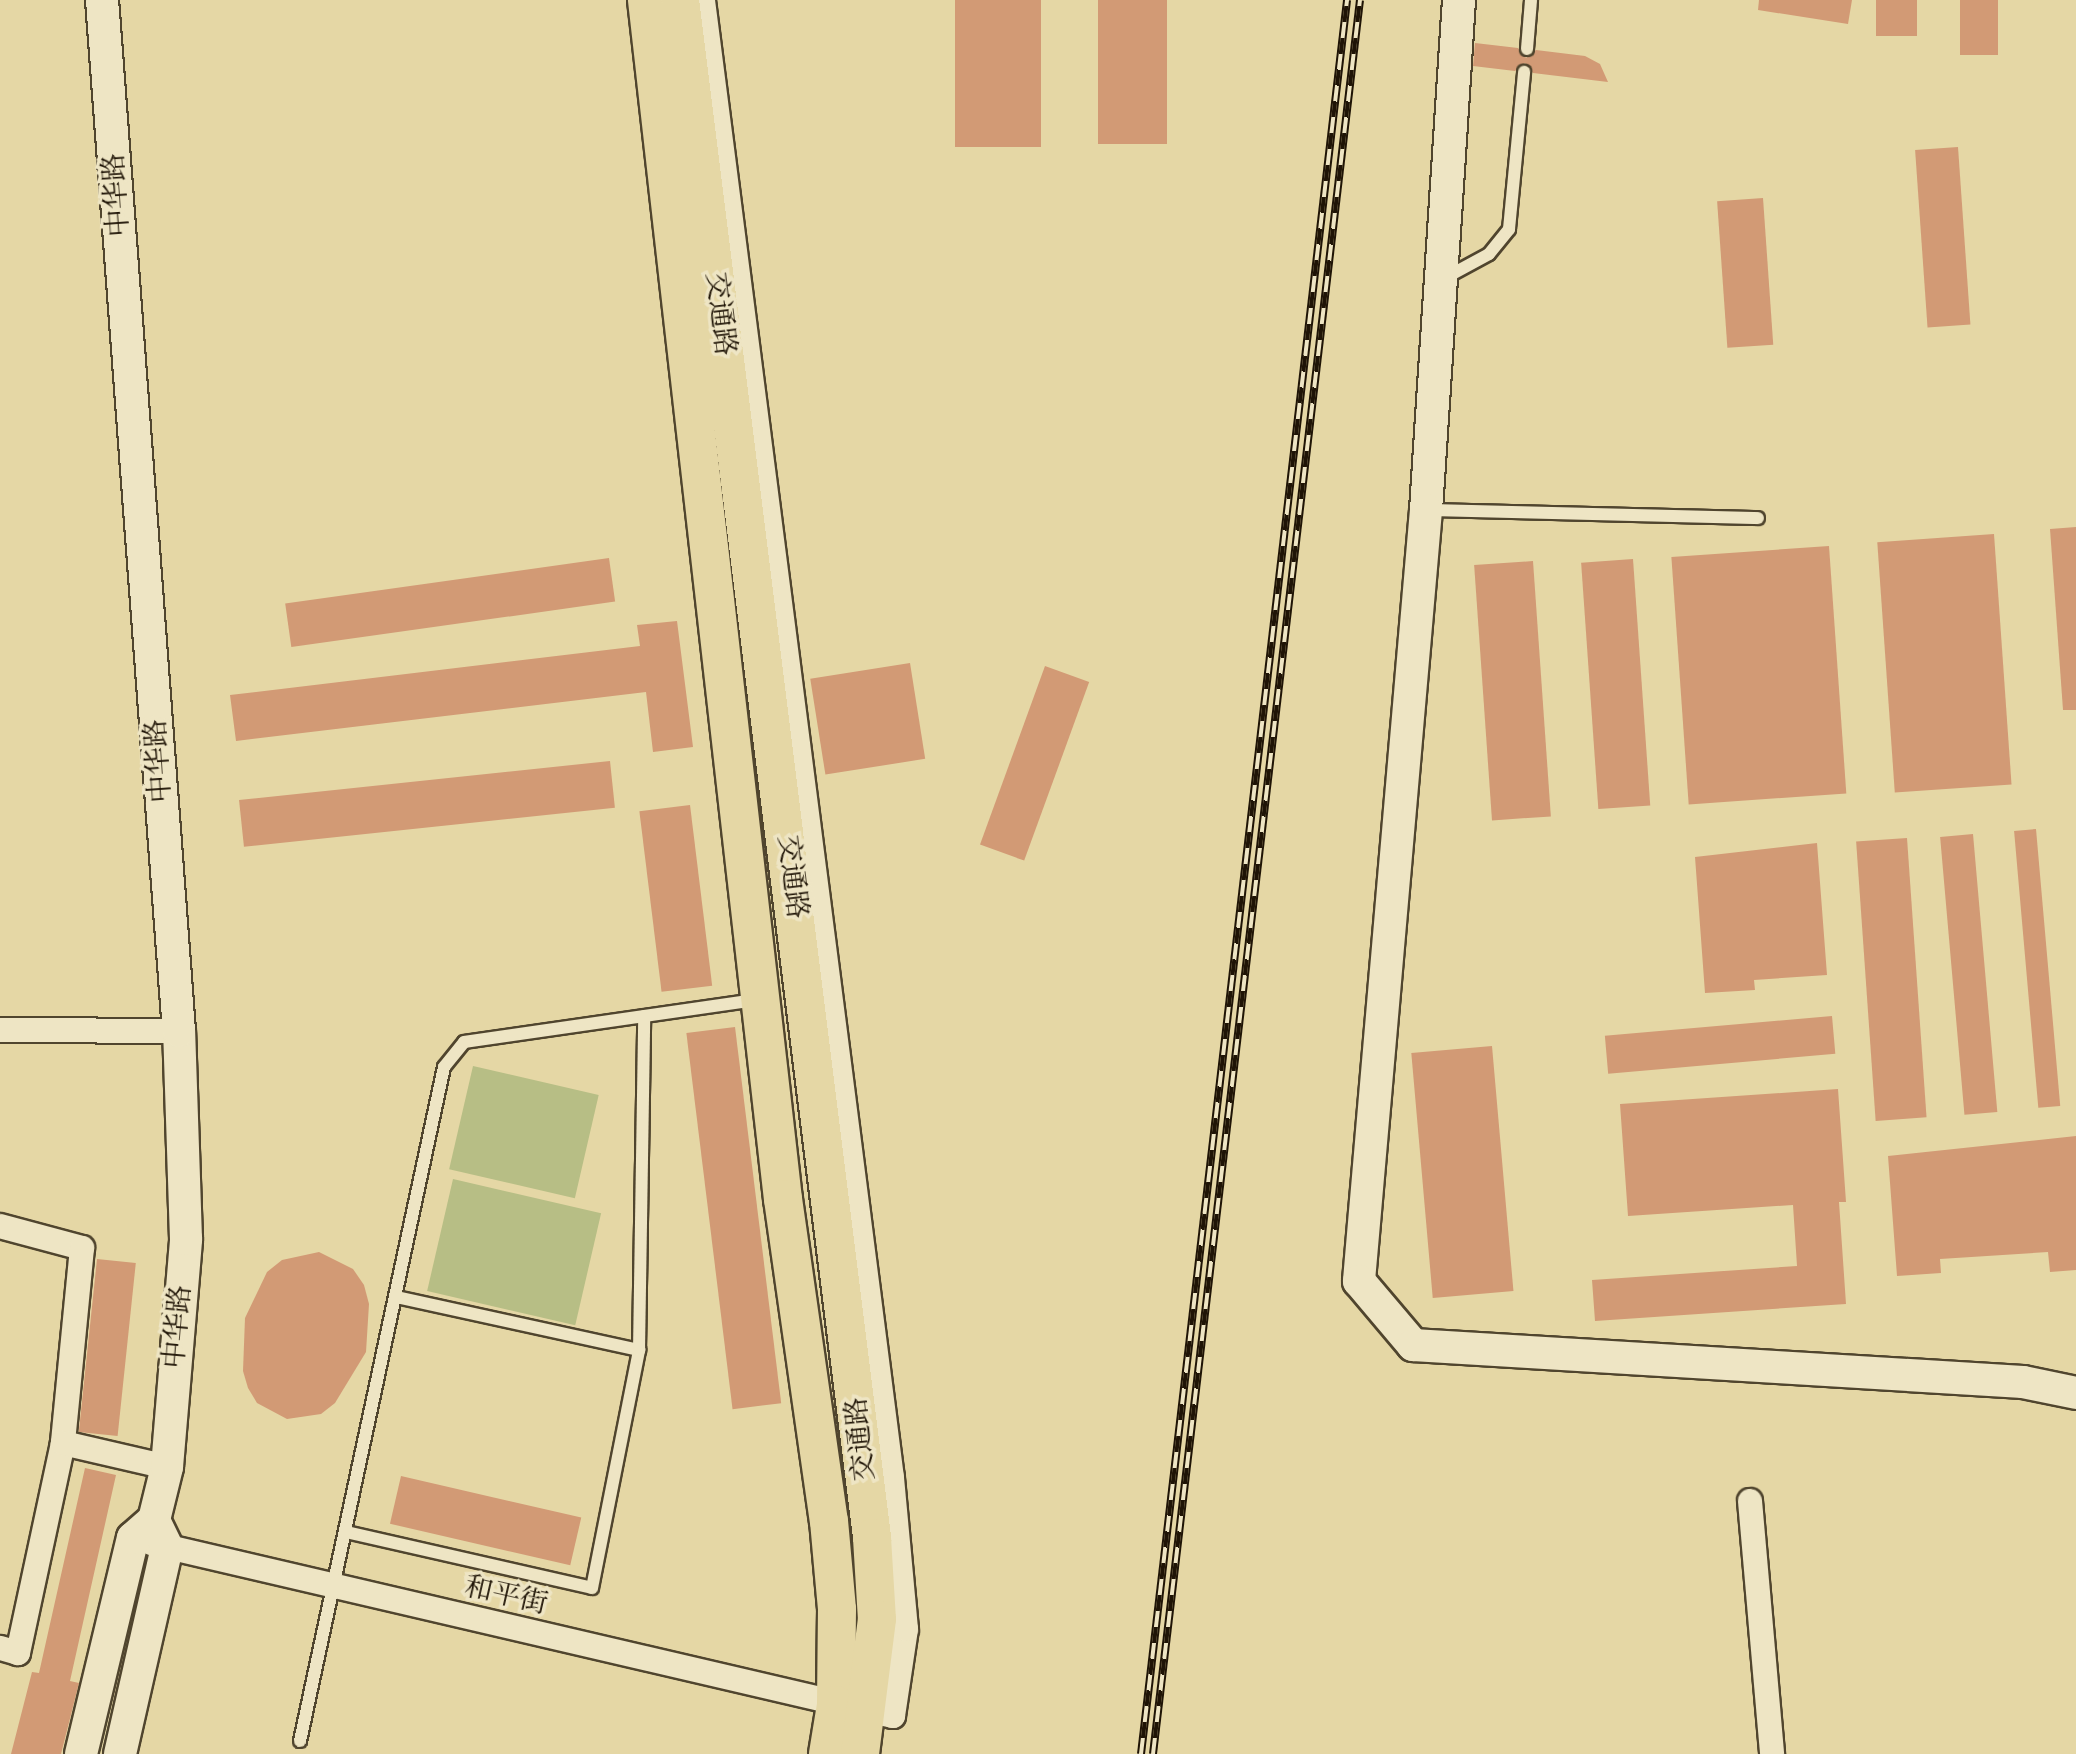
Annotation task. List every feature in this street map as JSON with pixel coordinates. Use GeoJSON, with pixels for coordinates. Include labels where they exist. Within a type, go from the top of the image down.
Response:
{"type":"FeatureCollection","features":[{"type":"Feature","properties":{"kind":"main road","name":"交通路"},"geometry":{"type":"LineString","coordinates":[[647,0],[760,999],[829,1521],[837,1609],[865,1711]]}},
{"type":"Feature","properties":{"kind":"main road","name":"交通路"},"geometry":{"type":"LineString","coordinates":[[680,0],[851,1346],[877,1619],[860,1754]]}},
{"type":"Feature","properties":{"kind":"main road","name":"交通路"},"geometry":{"type":"LineString","coordinates":[[828,1754],[865,1711]]}},
{"type":"Feature","properties":{"kind":"street","name":"中华路"},"geometry":{"type":"LineString","coordinates":[[81,1754],[151,1535],[167,1467],[186,1239],[179,1031],[102,0]]}},
{"type":"Feature","properties":{"kind":"street"},"geometry":{"type":"LineString","coordinates":[[703,0],[892,1478],[906,1629],[865,1711]]}},
{"type":"Feature","properties":{"kind":"street"},"geometry":{"type":"LineString","coordinates":[[1459,0],[1426,510],[1359,1281],[1413,1345],[2023,1382],[2076,1392]]}},
{"type":"Feature","properties":{"kind":"street"},"geometry":{"type":"LineString","coordinates":[[0,1030],[179,1031]]}},
{"type":"Feature","properties":{"kind":"street"},"geometry":{"type":"LineString","coordinates":[[0,1226],[82,1248],[63,1443],[18,1653],[0,1648]]}},
{"type":"Feature","properties":{"kind":"street"},"geometry":{"type":"LineString","coordinates":[[63,1443],[167,1467]]}},
{"type":"Feature","properties":{"kind":"street"},"geometry":{"type":"LineString","coordinates":[[1750,1501],[1772,1754]]}},
{"type":"Feature","properties":{"kind":"street","name":"中华路"},"geometry":{"type":"LineString","coordinates":[[120,1754],[151,1535]]}},
{"type":"Feature","properties":{"kind":"street","name":"和平街"},"geometry":{"type":"LineString","coordinates":[[151,1535],[335,1586],[865,1711]]}},
{"type":"Feature","properties":{"kind":"lane"},"geometry":{"type":"LineString","coordinates":[[1527,49],[1531,0]]}},
{"type":"Feature","properties":{"kind":"lane"},"geometry":{"type":"LineString","coordinates":[[1443,279],[1489,254],[1509,229],[1524,72]]}},
{"type":"Feature","properties":{"kind":"lane"},"geometry":{"type":"LineString","coordinates":[[1426,510],[1758,518]]}},
{"type":"Feature","properties":{"kind":"lane"},"geometry":{"type":"LineString","coordinates":[[300,1741],[444,1068],[464,1042],[760,999]]}},
{"type":"Feature","properties":{"kind":"lane"},"geometry":{"type":"LineString","coordinates":[[346,1532],[592,1588],[639,1350],[644,1016]]}},
{"type":"Feature","properties":{"kind":"lane"},"geometry":{"type":"LineString","coordinates":[[396,1297],[639,1350]]}},
{"type":"Feature","properties":{"kind":"green space"},"geometry":{"type":"Polygon","coordinates":[[[473,1066],[599,1095],[575,1198],[449,1169],[473,1066]]]}},
{"type":"Feature","properties":{"kind":"green space"},"geometry":{"type":"Polygon","coordinates":[[[453,1179],[601,1213],[575,1325],[427,1291],[453,1179]]]}},
{"type":"Feature","properties":{"kind":"building"},"geometry":{"type":"Polygon","coordinates":[[[955,0],[1041,0],[1041,147],[955,147],[955,0]]]}},
{"type":"Feature","properties":{"kind":"building"},"geometry":{"type":"Polygon","coordinates":[[[1098,0],[1167,0],[1167,144],[1098,144],[1098,0]]]}},
{"type":"Feature","properties":{"kind":"building"},"geometry":{"type":"Polygon","coordinates":[[[1759,0],[1852,0],[1848,24],[1758,10],[1759,0]]]}},
{"type":"Feature","properties":{"kind":"building"},"geometry":{"type":"Polygon","coordinates":[[[1876,0],[1917,0],[1917,36],[1876,36],[1876,0]]]}},
{"type":"Feature","properties":{"kind":"building"},"geometry":{"type":"Polygon","coordinates":[[[1960,0],[1998,0],[1998,55],[1960,55],[1960,0]]]}},
{"type":"Feature","properties":{"kind":"building"},"geometry":{"type":"Polygon","coordinates":[[[1475,43],[1518,48],[1526,58],[1536,50],[1585,56],[1600,64],[1608,82],[1533,73],[1525,63],[1515,71],[1473,66],[1475,43]]]}},
{"type":"Feature","properties":{"kind":"building"},"geometry":{"type":"Polygon","coordinates":[[[1958,147],[1970,325],[1928,328],[1915,150],[1958,147]]]}},
{"type":"Feature","properties":{"kind":"building"},"geometry":{"type":"Polygon","coordinates":[[[1763,198],[1773,345],[1727,348],[1717,201],[1763,198]]]}},
{"type":"Feature","properties":{"kind":"building"},"geometry":{"type":"Polygon","coordinates":[[[2076,527],[2076,710],[2063,710],[2050,529],[2076,527]]]}},
{"type":"Feature","properties":{"kind":"building"},"geometry":{"type":"Polygon","coordinates":[[[1994,534],[2012,784],[1895,793],[1877,542],[1994,534]]]}},
{"type":"Feature","properties":{"kind":"building"},"geometry":{"type":"Polygon","coordinates":[[[1829,546],[1846,793],[1689,804],[1671,557],[1829,546]]]}},
{"type":"Feature","properties":{"kind":"building"},"geometry":{"type":"Polygon","coordinates":[[[609,558],[615,602],[291,647],[285,604],[609,558]]]}},
{"type":"Feature","properties":{"kind":"building"},"geometry":{"type":"Polygon","coordinates":[[[1633,559],[1650,805],[1598,809],[1581,563],[1633,559]]]}},
{"type":"Feature","properties":{"kind":"building"},"geometry":{"type":"Polygon","coordinates":[[[1533,561],[1551,816],[1492,820],[1474,565],[1533,561]]]}},
{"type":"Feature","properties":{"kind":"building"},"geometry":{"type":"Polygon","coordinates":[[[677,621],[693,747],[653,752],[646,692],[236,741],[230,695],[640,646],[637,625],[677,621]]]}},
{"type":"Feature","properties":{"kind":"building"},"geometry":{"type":"Polygon","coordinates":[[[910,663],[925,759],[825,775],[810,679],[910,663]]]}},
{"type":"Feature","properties":{"kind":"building"},"geometry":{"type":"Polygon","coordinates":[[[1045,666],[1089,682],[1024,861],[980,845],[1045,666]]]}},
{"type":"Feature","properties":{"kind":"building"},"geometry":{"type":"Polygon","coordinates":[[[610,761],[615,808],[244,847],[239,800],[610,761]]]}},
{"type":"Feature","properties":{"kind":"building"},"geometry":{"type":"Polygon","coordinates":[[[690,805],[712,986],[662,992],[639,811],[690,805]]]}},
{"type":"Feature","properties":{"kind":"building"},"geometry":{"type":"Polygon","coordinates":[[[2036,829],[2060,1106],[2038,1108],[2014,831],[2036,829]]]}},
{"type":"Feature","properties":{"kind":"building"},"geometry":{"type":"Polygon","coordinates":[[[1973,834],[1997,1112],[1964,1115],[1940,837],[1973,834]]]}},
{"type":"Feature","properties":{"kind":"building"},"geometry":{"type":"Polygon","coordinates":[[[1907,838],[1927,1117],[1876,1121],[1856,842],[1907,838]]]}},
{"type":"Feature","properties":{"kind":"building"},"geometry":{"type":"Polygon","coordinates":[[[1817,843],[1827,975],[1754,980],[1755,990],[1705,993],[1695,857],[1817,843]]]}},
{"type":"Feature","properties":{"kind":"building"},"geometry":{"type":"Polygon","coordinates":[[[1832,1016],[1835,1054],[1608,1074],[1605,1036],[1832,1016]]]}},
{"type":"Feature","properties":{"kind":"building"},"geometry":{"type":"Polygon","coordinates":[[[735,1027],[781,1403],[733,1409],[686,1033],[735,1027]]]}},
{"type":"Feature","properties":{"kind":"building"},"geometry":{"type":"Polygon","coordinates":[[[1492,1046],[1513,1291],[1433,1298],[1411,1053],[1492,1046]]]}},
{"type":"Feature","properties":{"kind":"building"},"geometry":{"type":"Polygon","coordinates":[[[1838,1089],[1846,1202],[1839,1202],[1846,1304],[1595,1321],[1592,1280],[1797,1266],[1793,1205],[1628,1216],[1620,1104],[1838,1089]]]}},
{"type":"Feature","properties":{"kind":"building"},"geometry":{"type":"Polygon","coordinates":[[[2076,1136],[2076,1270],[2050,1272],[2048,1252],[1940,1259],[1941,1273],[1897,1276],[1888,1156],[2076,1136]]]}},
{"type":"Feature","properties":{"kind":"building"},"geometry":{"type":"Polygon","coordinates":[[[319,1252],[353,1269],[364,1285],[369,1304],[366,1352],[335,1403],[321,1414],[287,1419],[257,1403],[248,1388],[243,1371],[245,1318],[267,1272],[282,1260],[319,1252]]]}},
{"type":"Feature","properties":{"kind":"building"},"geometry":{"type":"Polygon","coordinates":[[[97,1259],[136,1263],[118,1436],[79,1432],[97,1259]]]}},
{"type":"Feature","properties":{"kind":"building"},"geometry":{"type":"Polygon","coordinates":[[[85,1468],[116,1475],[70,1681],[79,1683],[61,1754],[11,1754],[32,1672],[39,1673],[85,1468]]]}},
{"type":"Feature","properties":{"kind":"building"},"geometry":{"type":"Polygon","coordinates":[[[401,1476],[581,1518],[570,1565],[390,1524],[401,1476]]]}},
{"type":"Feature","properties":{"kind":"railway"},"geometry":{"type":"LineString","coordinates":[[1141,1754],[1347,0]]}},
{"type":"Feature","properties":{"kind":"railway"},"geometry":{"type":"LineString","coordinates":[[1153,1754],[1360,0]]}}]}
